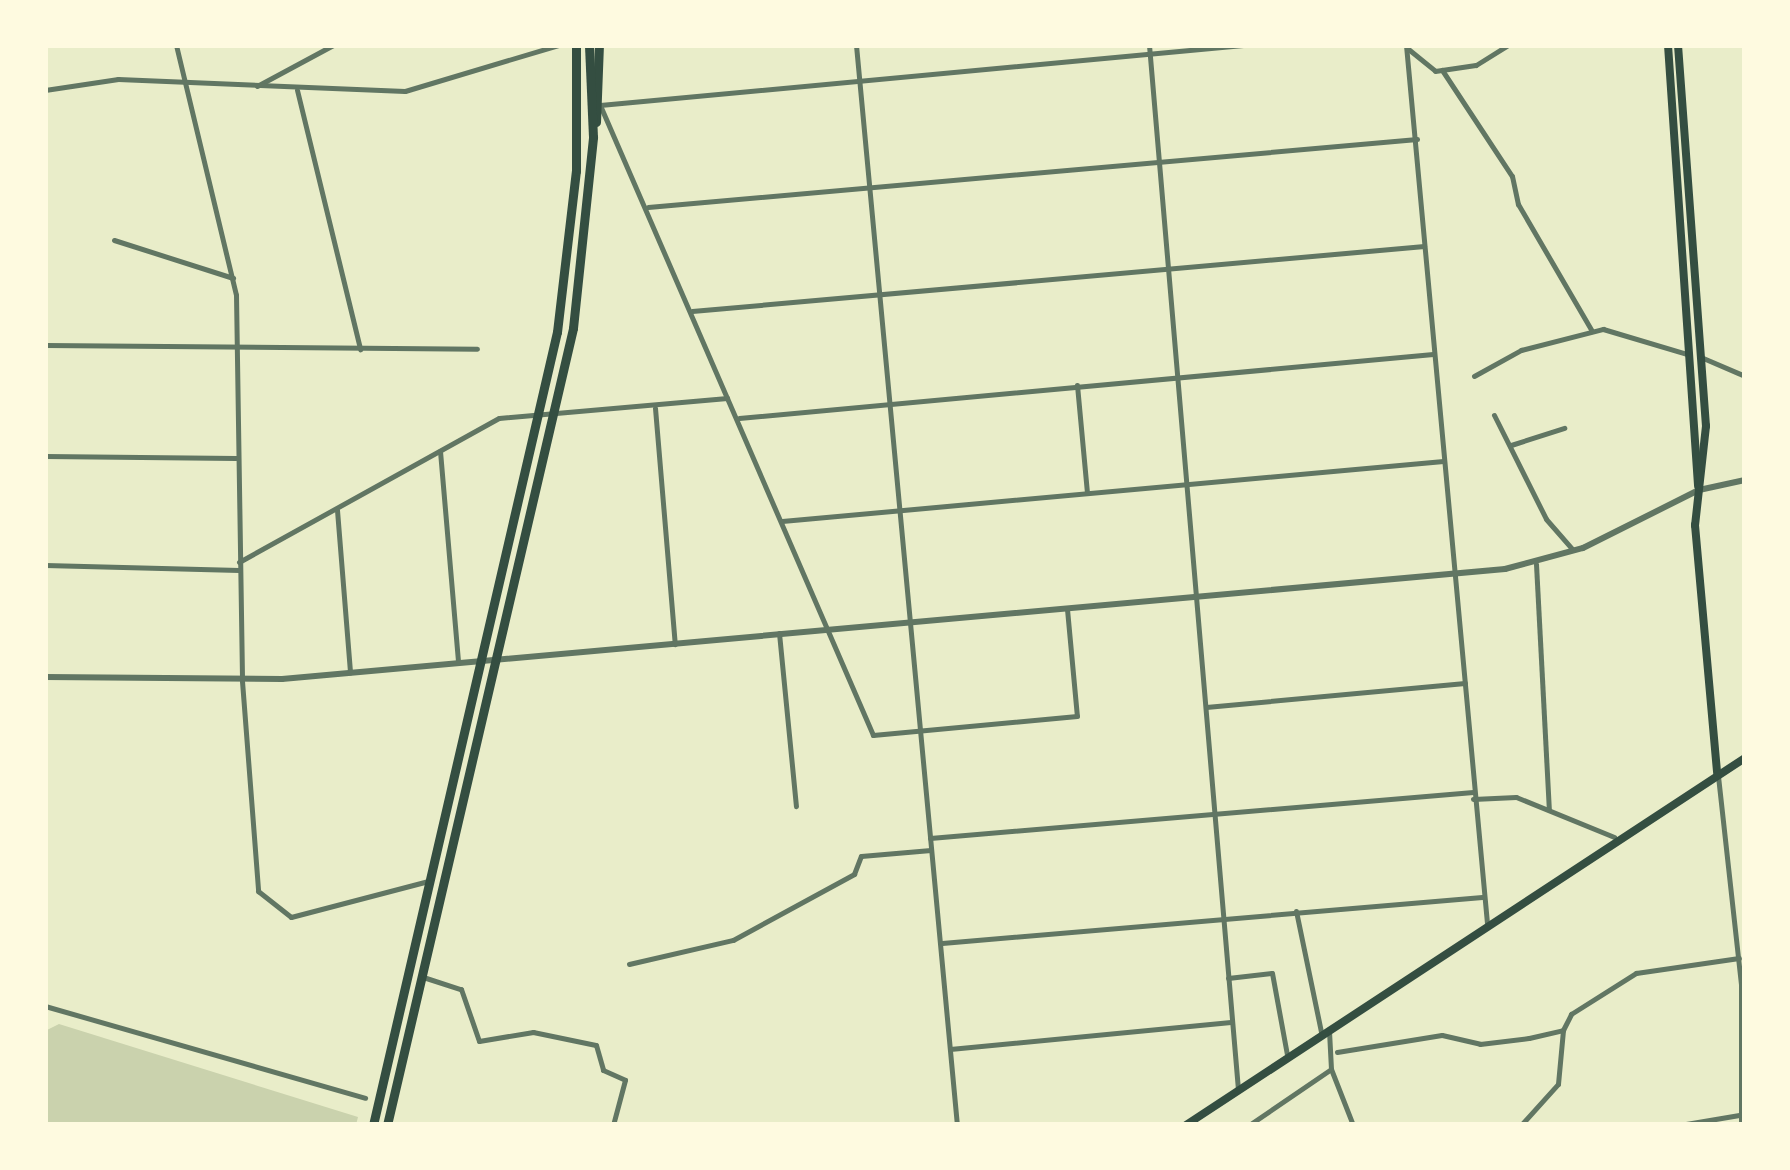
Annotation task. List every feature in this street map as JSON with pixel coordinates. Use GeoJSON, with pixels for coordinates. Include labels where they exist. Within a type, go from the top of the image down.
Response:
{"type":"FeatureCollection","features":[{"type":"Feature","properties":{"kind":"highway"},"geometry":{"type":"LineString","coordinates":[[372,1125],[539,419],[571,237],[576,45]]}},
{"type":"Feature","properties":{"kind":"highway"},"geometry":{"type":"LineString","coordinates":[[589,45],[593,137]]}},
{"type":"Feature","properties":{"kind":"highway"},"geometry":{"type":"LineString","coordinates":[[387,1125],[555,418],[600,105],[599,45]]}},
{"type":"Feature","properties":{"kind":"main road"},"geometry":{"type":"LineString","coordinates":[[1668,45],[1717,773]]}},
{"type":"Feature","properties":{"kind":"main road"},"geometry":{"type":"LineString","coordinates":[[1678,45],[1703,358],[1699,490]]}},
{"type":"Feature","properties":{"kind":"main road"},"geometry":{"type":"LineString","coordinates":[[1186,1125],[1614,837],[1745,758]]}},
{"type":"Feature","properties":{"kind":"street"},"geometry":{"type":"LineString","coordinates":[[176,45],[233,278],[242,681],[258,891],[272,909],[290,917],[431,881]]}},
{"type":"Feature","properties":{"kind":"street"},"geometry":{"type":"LineString","coordinates":[[255,87],[333,45]]}},
{"type":"Feature","properties":{"kind":"street"},"geometry":{"type":"LineString","coordinates":[[45,90],[118,79],[186,86],[406,92],[558,45]]}},
{"type":"Feature","properties":{"kind":"street"},"geometry":{"type":"LineString","coordinates":[[856,45],[957,1125]]}},
{"type":"Feature","properties":{"kind":"street"},"geometry":{"type":"LineString","coordinates":[[1066,609],[1076,716],[873,735],[600,105],[1149,49],[1243,45]]}},
{"type":"Feature","properties":{"kind":"street"},"geometry":{"type":"LineString","coordinates":[[1442,70],[1476,65],[1508,45]]}},
{"type":"Feature","properties":{"kind":"street"},"geometry":{"type":"LineString","coordinates":[[1407,46],[1442,70],[1512,176],[1518,204],[1592,331]]}},
{"type":"Feature","properties":{"kind":"street"},"geometry":{"type":"LineString","coordinates":[[1407,46],[1487,923]]}},
{"type":"Feature","properties":{"kind":"street"},"geometry":{"type":"LineString","coordinates":[[1149,49],[1238,1089]]}},
{"type":"Feature","properties":{"kind":"street"},"geometry":{"type":"LineString","coordinates":[[297,90],[360,350]]}},
{"type":"Feature","properties":{"kind":"street"},"geometry":{"type":"LineString","coordinates":[[646,208],[1158,158],[1416,139]]}},
{"type":"Feature","properties":{"kind":"street"},"geometry":{"type":"LineString","coordinates":[[114,240],[233,278]]}},
{"type":"Feature","properties":{"kind":"street"},"geometry":{"type":"LineString","coordinates":[[692,311],[1424,246]]}},
{"type":"Feature","properties":{"kind":"street"},"geometry":{"type":"LineString","coordinates":[[1474,376],[1520,350],[1592,331],[1690,355]]}},
{"type":"Feature","properties":{"kind":"street"},"geometry":{"type":"LineString","coordinates":[[45,345],[477,349]]}},
{"type":"Feature","properties":{"kind":"street"},"geometry":{"type":"LineString","coordinates":[[737,418],[1433,354]]}},
{"type":"Feature","properties":{"kind":"street"},"geometry":{"type":"LineString","coordinates":[[1703,358],[1745,376]]}},
{"type":"Feature","properties":{"kind":"street"},"geometry":{"type":"LineString","coordinates":[[1077,385],[1087,492]]}},
{"type":"Feature","properties":{"kind":"street"},"geometry":{"type":"LineString","coordinates":[[239,562],[500,418],[555,418],[728,398]]}},
{"type":"Feature","properties":{"kind":"street"},"geometry":{"type":"LineString","coordinates":[[655,408],[675,644]]}},
{"type":"Feature","properties":{"kind":"street"},"geometry":{"type":"LineString","coordinates":[[1494,415],[1546,519],[1574,551]]}},
{"type":"Feature","properties":{"kind":"street"},"geometry":{"type":"LineString","coordinates":[[1511,445],[1564,428]]}},
{"type":"Feature","properties":{"kind":"street"},"geometry":{"type":"LineString","coordinates":[[440,451],[458,662]]}},
{"type":"Feature","properties":{"kind":"street"},"geometry":{"type":"LineString","coordinates":[[45,456],[236,458]]}},
{"type":"Feature","properties":{"kind":"street"},"geometry":{"type":"LineString","coordinates":[[782,521],[1443,460]]}},
{"type":"Feature","properties":{"kind":"street"},"geometry":{"type":"LineString","coordinates":[[45,677],[242,681],[497,662],[827,628],[1455,574],[1536,564],[1574,551],[1699,490],[1745,480]]}},
{"type":"Feature","properties":{"kind":"street"},"geometry":{"type":"LineString","coordinates":[[337,510],[350,672]]}},
{"type":"Feature","properties":{"kind":"street"},"geometry":{"type":"LineString","coordinates":[[1536,564],[1549,810]]}},
{"type":"Feature","properties":{"kind":"street"},"geometry":{"type":"LineString","coordinates":[[45,565],[239,570]]}},
{"type":"Feature","properties":{"kind":"street"},"geometry":{"type":"LineString","coordinates":[[779,633],[796,806]]}},
{"type":"Feature","properties":{"kind":"street"},"geometry":{"type":"LineString","coordinates":[[1206,707],[1464,683]]}},
{"type":"Feature","properties":{"kind":"street"},"geometry":{"type":"LineString","coordinates":[[1717,773],[1739,958],[1741,1125]]}},
{"type":"Feature","properties":{"kind":"street"},"geometry":{"type":"LineString","coordinates":[[930,838],[1215,810],[1473,796],[1516,798],[1614,837]]}},
{"type":"Feature","properties":{"kind":"street"},"geometry":{"type":"LineString","coordinates":[[630,964],[733,940],[854,874],[861,856],[931,850]]}},
{"type":"Feature","properties":{"kind":"street"},"geometry":{"type":"LineString","coordinates":[[941,943],[1482,897]]}},
{"type":"Feature","properties":{"kind":"street"},"geometry":{"type":"LineString","coordinates":[[1296,911],[1324,1030],[1337,1052]]}},
{"type":"Feature","properties":{"kind":"street"},"geometry":{"type":"LineString","coordinates":[[1521,1125],[1558,1084],[1563,1030],[1571,1014],[1636,973],[1739,958]]}},
{"type":"Feature","properties":{"kind":"street"},"geometry":{"type":"LineString","coordinates":[[1228,978],[1272,972],[1287,1055]]}},
{"type":"Feature","properties":{"kind":"street"},"geometry":{"type":"LineString","coordinates":[[422,977],[461,989],[479,1041],[532,1032],[596,1045],[603,1070],[625,1080],[613,1125]]}},
{"type":"Feature","properties":{"kind":"street"},"geometry":{"type":"LineString","coordinates":[[45,1006],[365,1098]]}},
{"type":"Feature","properties":{"kind":"street"},"geometry":{"type":"LineString","coordinates":[[950,1050],[1232,1022]]}},
{"type":"Feature","properties":{"kind":"street"},"geometry":{"type":"LineString","coordinates":[[1337,1052],[1442,1035],[1491,1044],[1563,1030]]}},
{"type":"Feature","properties":{"kind":"street"},"geometry":{"type":"LineString","coordinates":[[1249,1125],[1331,1069],[1337,1052]]}},
{"type":"Feature","properties":{"kind":"street"},"geometry":{"type":"LineString","coordinates":[[1331,1069],[1352,1125]]}},
{"type":"Feature","properties":{"kind":"street"},"geometry":{"type":"LineString","coordinates":[[1680,1125],[1742,1115]]}},
{"type":"Feature","properties":{"kind":"green space"},"geometry":{"type":"Polygon","coordinates":[[[59,1024],[358,1117],[356,1125],[45,1125],[45,1031],[59,1024]]]}}]}
